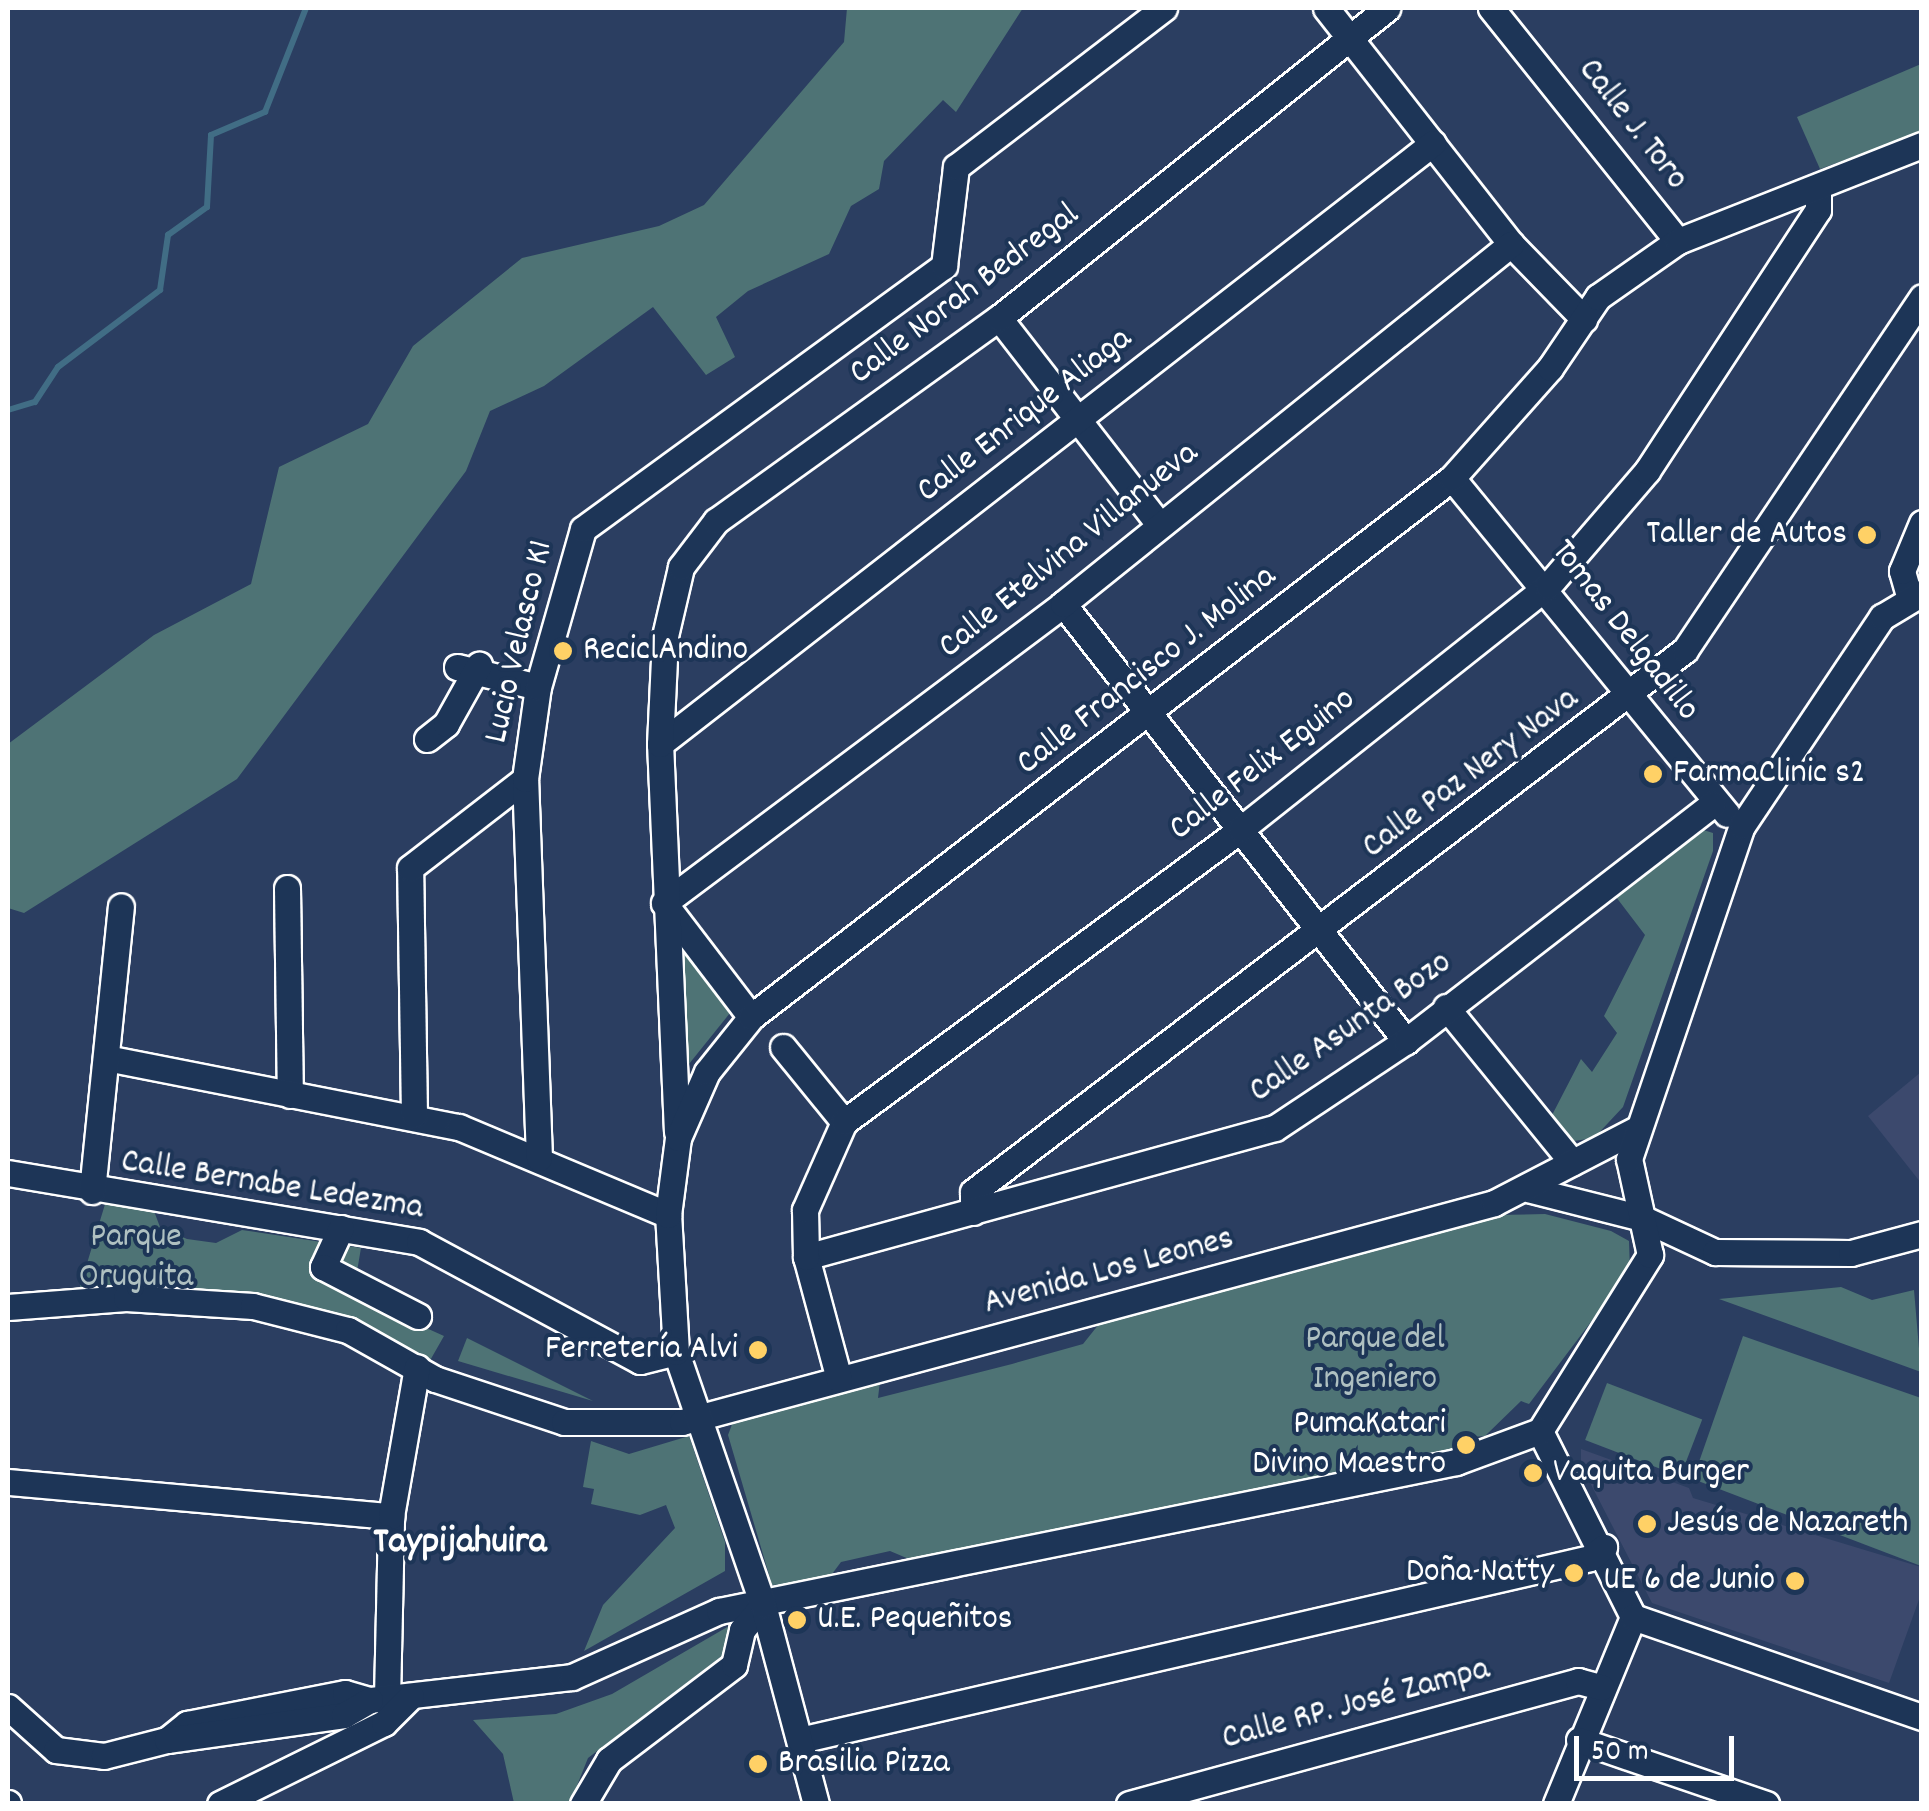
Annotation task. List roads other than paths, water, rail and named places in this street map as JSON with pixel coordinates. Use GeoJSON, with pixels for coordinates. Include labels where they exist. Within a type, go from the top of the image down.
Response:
{"type":"FeatureCollection","features":[{"type":"Feature","properties":{"kind":"street","name":"Lucio Velasco K1"},"geometry":{"type":"LineString","coordinates":[[539,1158],[525,779],[538,687],[584,529],[944,266],[956,167],[1164,8]]}},
{"type":"Feature","properties":{"kind":"street"},"geometry":{"type":"LineString","coordinates":[[1326,8],[1511,244],[1584,319]]}},
{"type":"Feature","properties":{"kind":"street"},"geometry":{"type":"LineString","coordinates":[[1352,39],[1387,8]]}},
{"type":"Feature","properties":{"kind":"street","name":"Calle J. Toro"},"geometry":{"type":"LineString","coordinates":[[1490,8],[1678,242]]}},
{"type":"Feature","properties":{"kind":"street","name":"Calle Norah Bedregal"},"geometry":{"type":"LineString","coordinates":[[678,1138],[664,903],[660,744],[665,636],[682,567],[716,521],[999,318],[1352,39]]}},
{"type":"Feature","properties":{"kind":"street","name":"Calle Enrique Aliaga"},"geometry":{"type":"LineString","coordinates":[[660,744],[1432,142]]}},
{"type":"Feature","properties":{"kind":"street","name":"Calle Francisco J. Molina"},"geometry":{"type":"LineString","coordinates":[[816,1804],[762,1605],[704,1415],[676,1352],[668,1215],[678,1138],[707,1072],[750,1018],[1151,714],[1452,478],[1598,297],[1678,242],[1922,145]]}},
{"type":"Feature","properties":{"kind":"street","name":"Calle Felix Eguino"},"geometry":{"type":"LineString","coordinates":[[838,1379],[806,1257],[814,1176],[844,1122],[1240,829],[1548,586],[1647,470],[1818,210],[1818,189]]}},
{"type":"Feature","properties":{"kind":"street","name":"Calle Etelvina Villanueva"},"geometry":{"type":"LineString","coordinates":[[664,903],[1063,604],[1158,523],[1511,244]]}},
{"type":"Feature","properties":{"kind":"street","name":"Calle Paz Nery Nava"},"geometry":{"type":"LineString","coordinates":[[973,1212],[973,1192],[1632,697],[1684,650],[1922,297]]}},
{"type":"Feature","properties":{"kind":"street"},"geometry":{"type":"LineString","coordinates":[[999,318],[1158,523]]}},
{"type":"Feature","properties":{"kind":"street","name":"Tomas Delgadillo"},"geometry":{"type":"LineString","coordinates":[[1452,478],[1548,586],[1714,804],[1742,826]]}},
{"type":"Feature","properties":{"kind":"street"},"geometry":{"type":"LineString","coordinates":[[10,1717],[56,1750],[79,1755],[344,1715],[389,1698],[572,1676],[719,1611],[1456,1462],[1540,1431],[1644,1270],[1642,1218],[1630,1181],[1635,1130],[1742,826],[1860,646],[1916,596],[1902,571],[1922,523]]}},
{"type":"Feature","properties":{"kind":"street"},"geometry":{"type":"LineString","coordinates":[[1063,604],[1406,1041]]}},
{"type":"Feature","properties":{"kind":"street"},"geometry":{"type":"LineString","coordinates":[[426,739],[446,724],[468,666],[538,687]]}},
{"type":"Feature","properties":{"kind":"street"},"geometry":{"type":"LineString","coordinates":[[414,1115],[410,868],[525,779]]}},
{"type":"Feature","properties":{"kind":"street","name":"Calle Asunta Bozo"},"geometry":{"type":"LineString","coordinates":[[806,1257],[1275,1128],[1406,1041],[1714,804]]}},
{"type":"Feature","properties":{"kind":"street"},"geometry":{"type":"LineString","coordinates":[[287,888],[290,1095]]}},
{"type":"Feature","properties":{"kind":"street"},"geometry":{"type":"LineString","coordinates":[[664,903],[750,1018]]}},
{"type":"Feature","properties":{"kind":"street"},"geometry":{"type":"LineString","coordinates":[[92,1191],[111,1059],[121,906]]}},
{"type":"Feature","properties":{"kind":"street"},"geometry":{"type":"LineString","coordinates":[[1446,1007],[1572,1162]]}},
{"type":"Feature","properties":{"kind":"street"},"geometry":{"type":"LineString","coordinates":[[783,1047],[844,1122]]}},
{"type":"Feature","properties":{"kind":"street"},"geometry":{"type":"LineString","coordinates":[[111,1059],[414,1115],[539,1158],[668,1215]]}},
{"type":"Feature","properties":{"kind":"street","name":"Avenida Los Leones"},"geometry":{"type":"LineString","coordinates":[[8,1308],[126,1298],[253,1306],[348,1330],[417,1368],[586,1428],[704,1415],[1531,1190],[1572,1162],[1635,1130]]}},
{"type":"Feature","properties":{"kind":"street","name":"Calle Bernabe Ledezma"},"geometry":{"type":"LineString","coordinates":[[8,1173],[92,1191],[419,1242],[640,1361],[676,1352]]}},
{"type":"Feature","properties":{"kind":"street","name":"Avenida Los Leones"},"geometry":{"type":"LineString","coordinates":[[1531,1190],[1642,1218],[1715,1252],[1756,1256],[1851,1254],[1922,1234]]}},
{"type":"Feature","properties":{"kind":"street"},"geometry":{"type":"LineString","coordinates":[[340,1228],[324,1268],[418,1316]]}},
{"type":"Feature","properties":{"kind":"street"},"geometry":{"type":"LineString","coordinates":[[220,1804],[384,1723],[389,1698],[390,1516],[417,1368]]}},
{"type":"Feature","properties":{"kind":"street"},"geometry":{"type":"LineString","coordinates":[[1540,1431],[1604,1547],[1633,1617],[1556,1804]]}},
{"type":"Feature","properties":{"kind":"street"},"geometry":{"type":"LineString","coordinates":[[8,1482],[390,1516]]}},
{"type":"Feature","properties":{"kind":"street"},"geometry":{"type":"LineString","coordinates":[[800,1740],[1590,1558],[1604,1547]]}},
{"type":"Feature","properties":{"kind":"street"},"geometry":{"type":"LineString","coordinates":[[583,1804],[609,1760],[734,1665],[742,1630],[762,1605]]}},
{"type":"Feature","properties":{"kind":"street"},"geometry":{"type":"LineString","coordinates":[[1633,1617],[1922,1717]]}},
{"type":"Feature","properties":{"kind":"street","name":"Calle RP. José Zampa"},"geometry":{"type":"LineString","coordinates":[[1129,1804],[1578,1681],[1601,1687]]}},
{"type":"Feature","properties":{"kind":"street"},"geometry":{"type":"LineString","coordinates":[[1580,1740],[1766,1804]]}},
{"type":"Feature","properties":{"kind":"waterway"},"geometry":{"type":"LineString","coordinates":[[8,410],[35,402],[58,367],[160,290],[168,235],[207,207],[211,135],[265,112],[306,8]]}},
{"type":"Feature","properties":{"kind":"place","name":"Taller de Autos"},"geometry":{"type":"Point","coordinates":[1867,535]}},
{"type":"Feature","properties":{"kind":"place","name":"ReciclAndino"},"geometry":{"type":"Point","coordinates":[563,651]}},
{"type":"Feature","properties":{"kind":"place","name":"FarmaClinic s2"},"geometry":{"type":"Point","coordinates":[1653,774]}},
{"type":"Feature","properties":{"kind":"place","name":"Ferretería Alvi"},"geometry":{"type":"Point","coordinates":[758,1350]}},
{"type":"Feature","properties":{"kind":"place","name":"PumaKatari Divino Maestro"},"geometry":{"type":"Point","coordinates":[1466,1445]}},
{"type":"Feature","properties":{"kind":"place","name":"Vaquita Burger"},"geometry":{"type":"Point","coordinates":[1533,1473]}},
{"type":"Feature","properties":{"kind":"place","name":"Jesús de Nazareth"},"geometry":{"type":"Point","coordinates":[1647,1524]}},
{"type":"Feature","properties":{"kind":"place","name":"Doña Natty"},"geometry":{"type":"Point","coordinates":[1574,1573]}},
{"type":"Feature","properties":{"kind":"place","name":"UE 6 de Junio"},"geometry":{"type":"Point","coordinates":[1795,1581]}},
{"type":"Feature","properties":{"kind":"place","name":"U.E. Pequeñitos"},"geometry":{"type":"Point","coordinates":[797,1620]}},
{"type":"Feature","properties":{"kind":"place","name":"Brasilia Pizza"},"geometry":{"type":"Point","coordinates":[758,1764]}},
{"type":"Feature","properties":{"kind":"district","name":"Taypijahuira"},"geometry":{"type":"Point","coordinates":[460,1544]}},
{"type":"Feature","properties":{"kind":"park label","name":"Parque Oruguita"},"geometry":{"type":"Point","coordinates":[136,1258]}},
{"type":"Feature","properties":{"kind":"park label","name":"Parque del Ingeniero"},"geometry":{"type":"Point","coordinates":[1375,1360]}}]}
